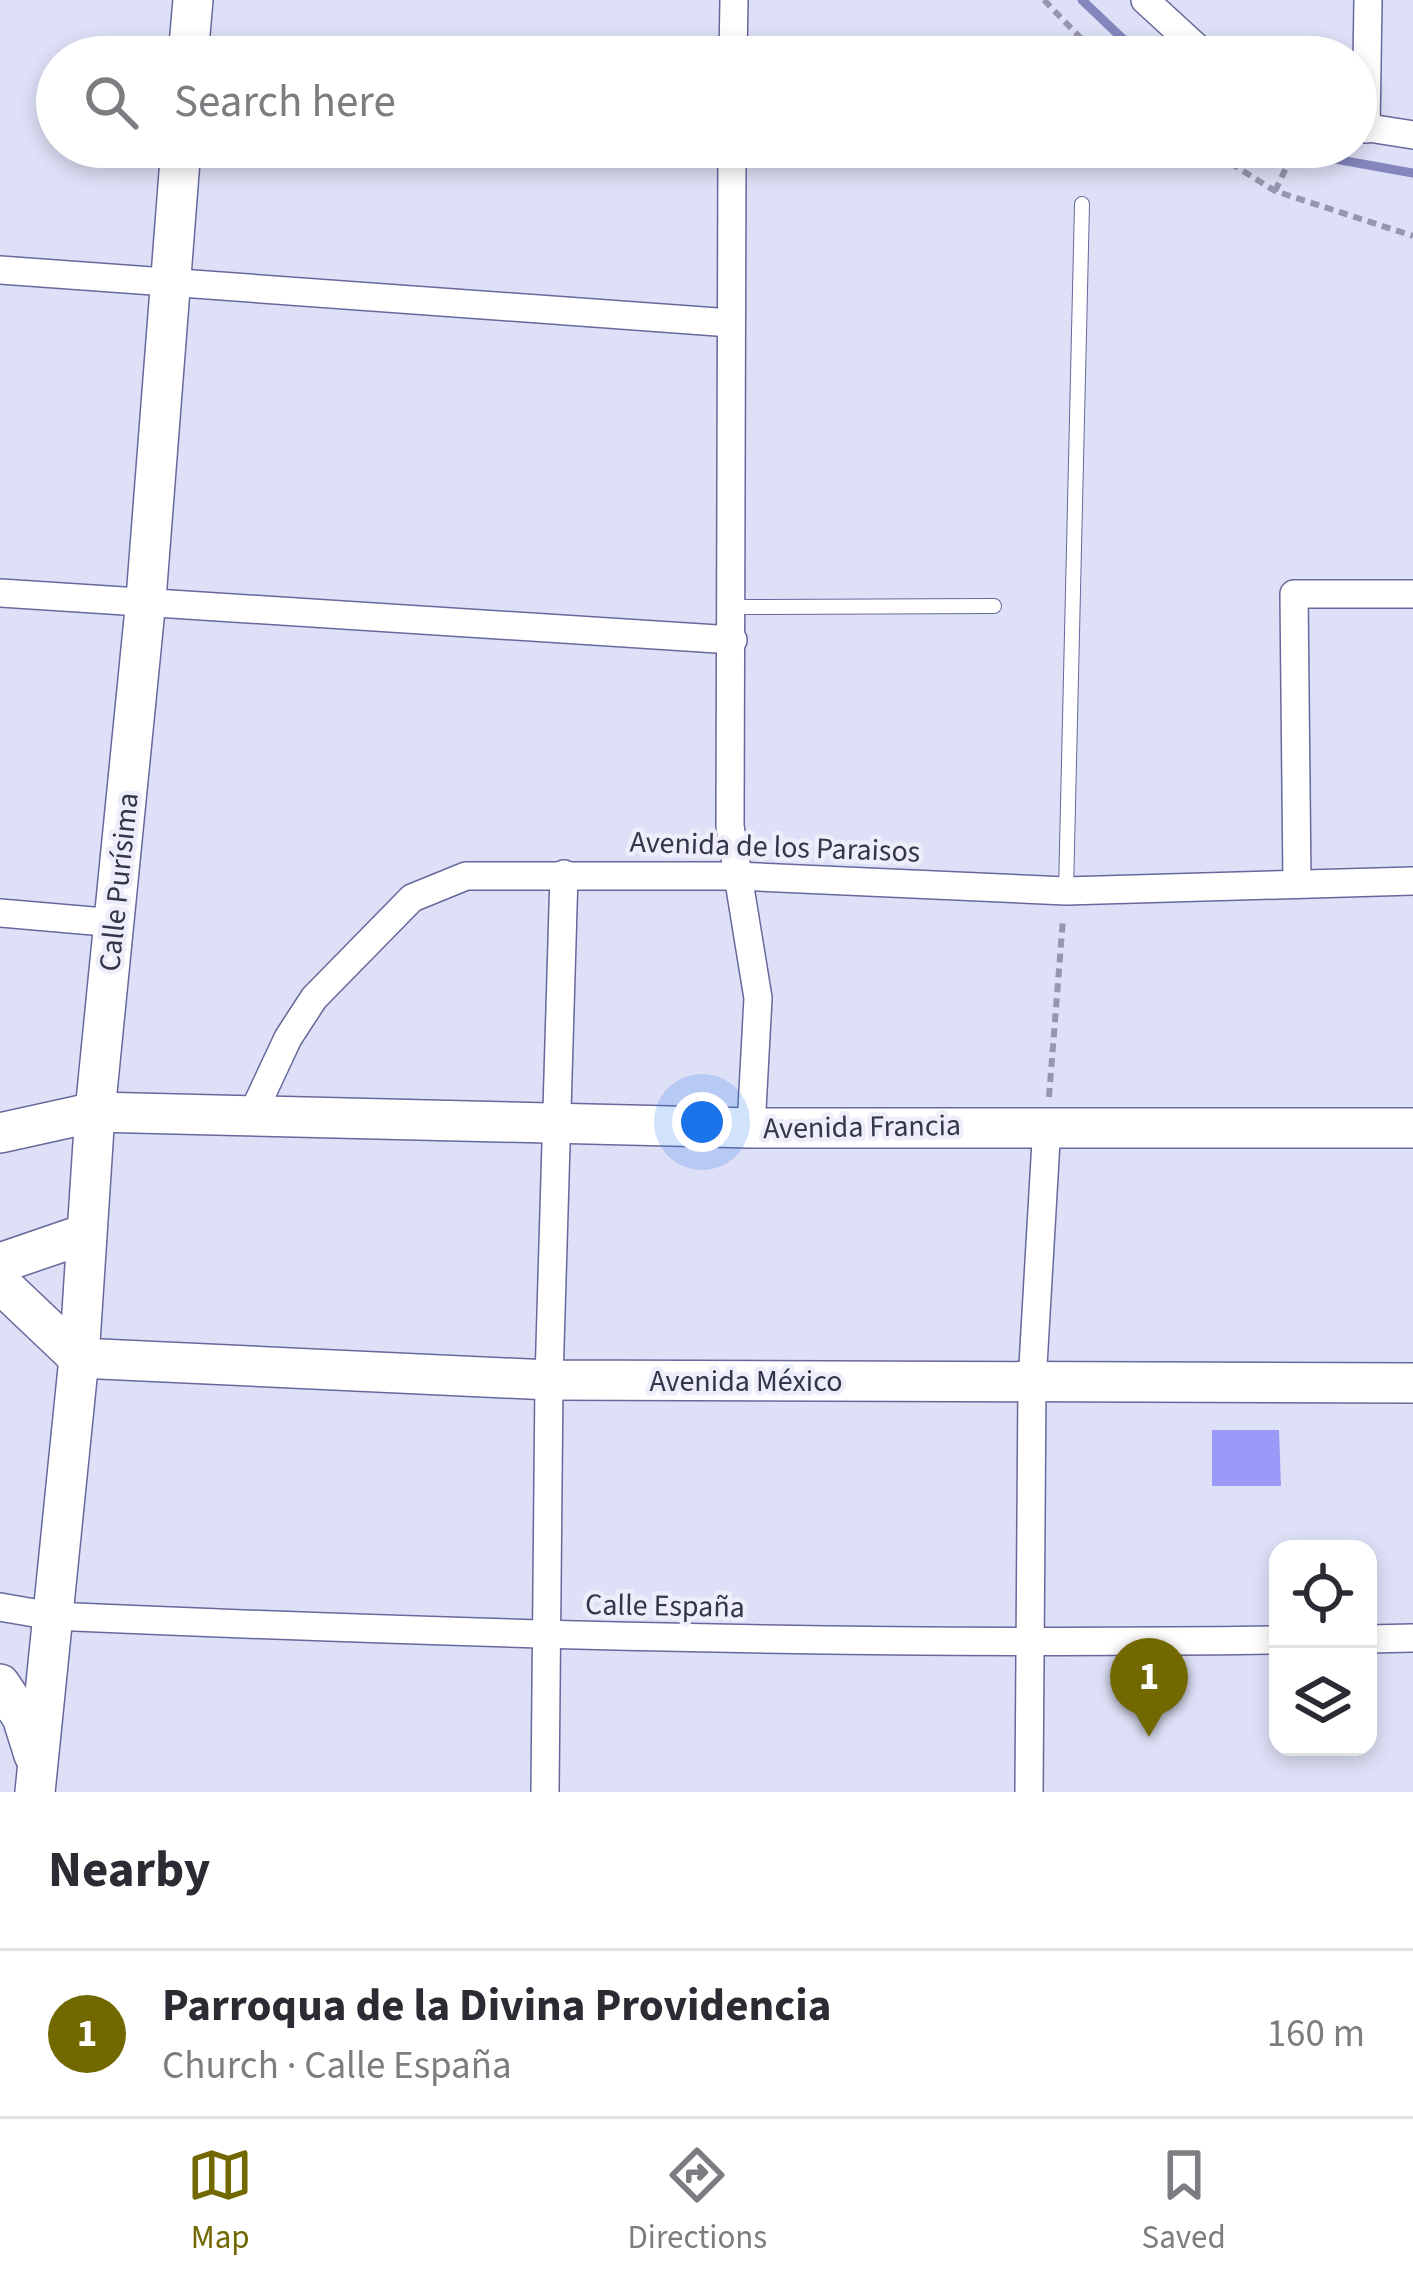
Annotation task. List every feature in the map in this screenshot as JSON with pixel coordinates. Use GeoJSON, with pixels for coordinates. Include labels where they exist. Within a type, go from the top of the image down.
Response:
{"type":"FeatureCollection","features":[{"type":"Feature","properties":{"kind":"street"},"geometry":{"type":"LineString","coordinates":[[190,36],[193,0]]}},
{"type":"Feature","properties":{"kind":"street"},"geometry":{"type":"LineString","coordinates":[[734,0],[734,36]]}},
{"type":"Feature","properties":{"kind":"street"},"geometry":{"type":"LineString","coordinates":[[1145,0],[1184,36]]}},
{"type":"Feature","properties":{"kind":"street"},"geometry":{"type":"LineString","coordinates":[[1365,36],[1367,0]]}},
{"type":"Feature","properties":{"kind":"street"},"geometry":{"type":"LineString","coordinates":[[1377,130],[1413,135]]}},
{"type":"Feature","properties":{"kind":"street","name":"Calle Purísima"},"geometry":{"type":"LineString","coordinates":[[36,1782],[80,1358],[94,1112],[146,599],[179,168]]}},
{"type":"Feature","properties":{"kind":"street"},"geometry":{"type":"LineString","coordinates":[[733,168],[730,826],[736,875],[747,908],[758,998],[751,1128]]}},
{"type":"Feature","properties":{"kind":"street"},"geometry":{"type":"LineString","coordinates":[[0,270],[730,323]]}},
{"type":"Feature","properties":{"kind":"street"},"geometry":{"type":"LineString","coordinates":[[0,592],[733,640]]}},
{"type":"Feature","properties":{"kind":"street"},"geometry":{"type":"LineString","coordinates":[[1297,884],[1294,594],[1413,594]]}},
{"type":"Feature","properties":{"kind":"street"},"geometry":{"type":"LineString","coordinates":[[545,1792],[554,1124],[564,874]]}},
{"type":"Feature","properties":{"kind":"street","name":"Avenida de los Paraisos"},"geometry":{"type":"LineString","coordinates":[[252,1115],[288,1038],[314,998],[412,898],[466,877],[736,875],[1066,891],[1413,881]]}},
{"type":"Feature","properties":{"kind":"street"},"geometry":{"type":"LineString","coordinates":[[0,913],[116,923]]}},
{"type":"Feature","properties":{"kind":"street","name":"Avenida Francia"},"geometry":{"type":"LineString","coordinates":[[0,1133],[94,1112],[751,1128],[1047,1124],[1413,1128]]}},
{"type":"Feature","properties":{"kind":"street"},"geometry":{"type":"LineString","coordinates":[[1029,1792],[1032,1383],[1047,1124]]}},
{"type":"Feature","properties":{"kind":"street"},"geometry":{"type":"LineString","coordinates":[[0,1262],[85,1234]]}},
{"type":"Feature","properties":{"kind":"street"},"geometry":{"type":"LineString","coordinates":[[0,1283],[80,1358]]}},
{"type":"Feature","properties":{"kind":"street","name":"Avenida México"},"geometry":{"type":"LineString","coordinates":[[80,1358],[549,1380],[1413,1383]]}},
{"type":"Feature","properties":{"kind":"street","name":"Calle España"},"geometry":{"type":"LineString","coordinates":[[0,1607],[52,1616],[546,1638],[1031,1644],[1269,1640]]}},
{"type":"Feature","properties":{"kind":"street"},"geometry":{"type":"LineString","coordinates":[[1377,1639],[1413,1638]]}},
{"type":"Feature","properties":{"kind":"street"},"geometry":{"type":"LineString","coordinates":[[0,1684],[22,1717],[36,1782]]}},
{"type":"Feature","properties":{"kind":"lane"},"geometry":{"type":"LineString","coordinates":[[1066,891],[1082,204]]}},
{"type":"Feature","properties":{"kind":"lane"},"geometry":{"type":"LineString","coordinates":[[733,607],[994,606]]}},
{"type":"Feature","properties":{"kind":"path"},"geometry":{"type":"LineString","coordinates":[[1044,0],[1079,36]]}},
{"type":"Feature","properties":{"kind":"path"},"geometry":{"type":"LineString","coordinates":[[1241,168],[1276,188],[1413,236]]}},
{"type":"Feature","properties":{"kind":"path"},"geometry":{"type":"LineString","coordinates":[[1276,188],[1286,168]]}},
{"type":"Feature","properties":{"kind":"path"},"geometry":{"type":"LineString","coordinates":[[1047,1124],[1066,891]]}},
{"type":"Feature","properties":{"kind":"building"},"geometry":{"type":"Polygon","coordinates":[[[1212,1430],[1279,1430],[1281,1486],[1212,1486],[1212,1430]]]}},
{"type":"Feature","properties":{"kind":"waterway"},"geometry":{"type":"LineString","coordinates":[[1082,0],[1120,36]]}},
{"type":"Feature","properties":{"kind":"waterway"},"geometry":{"type":"LineString","coordinates":[[1377,167],[1413,173]]}},
{"type":"Feature","properties":{"kind":"place","name":"Parroqua de la Divina Providencia"},"geometry":{"type":"Point","coordinates":[1149,1737]}}]}
